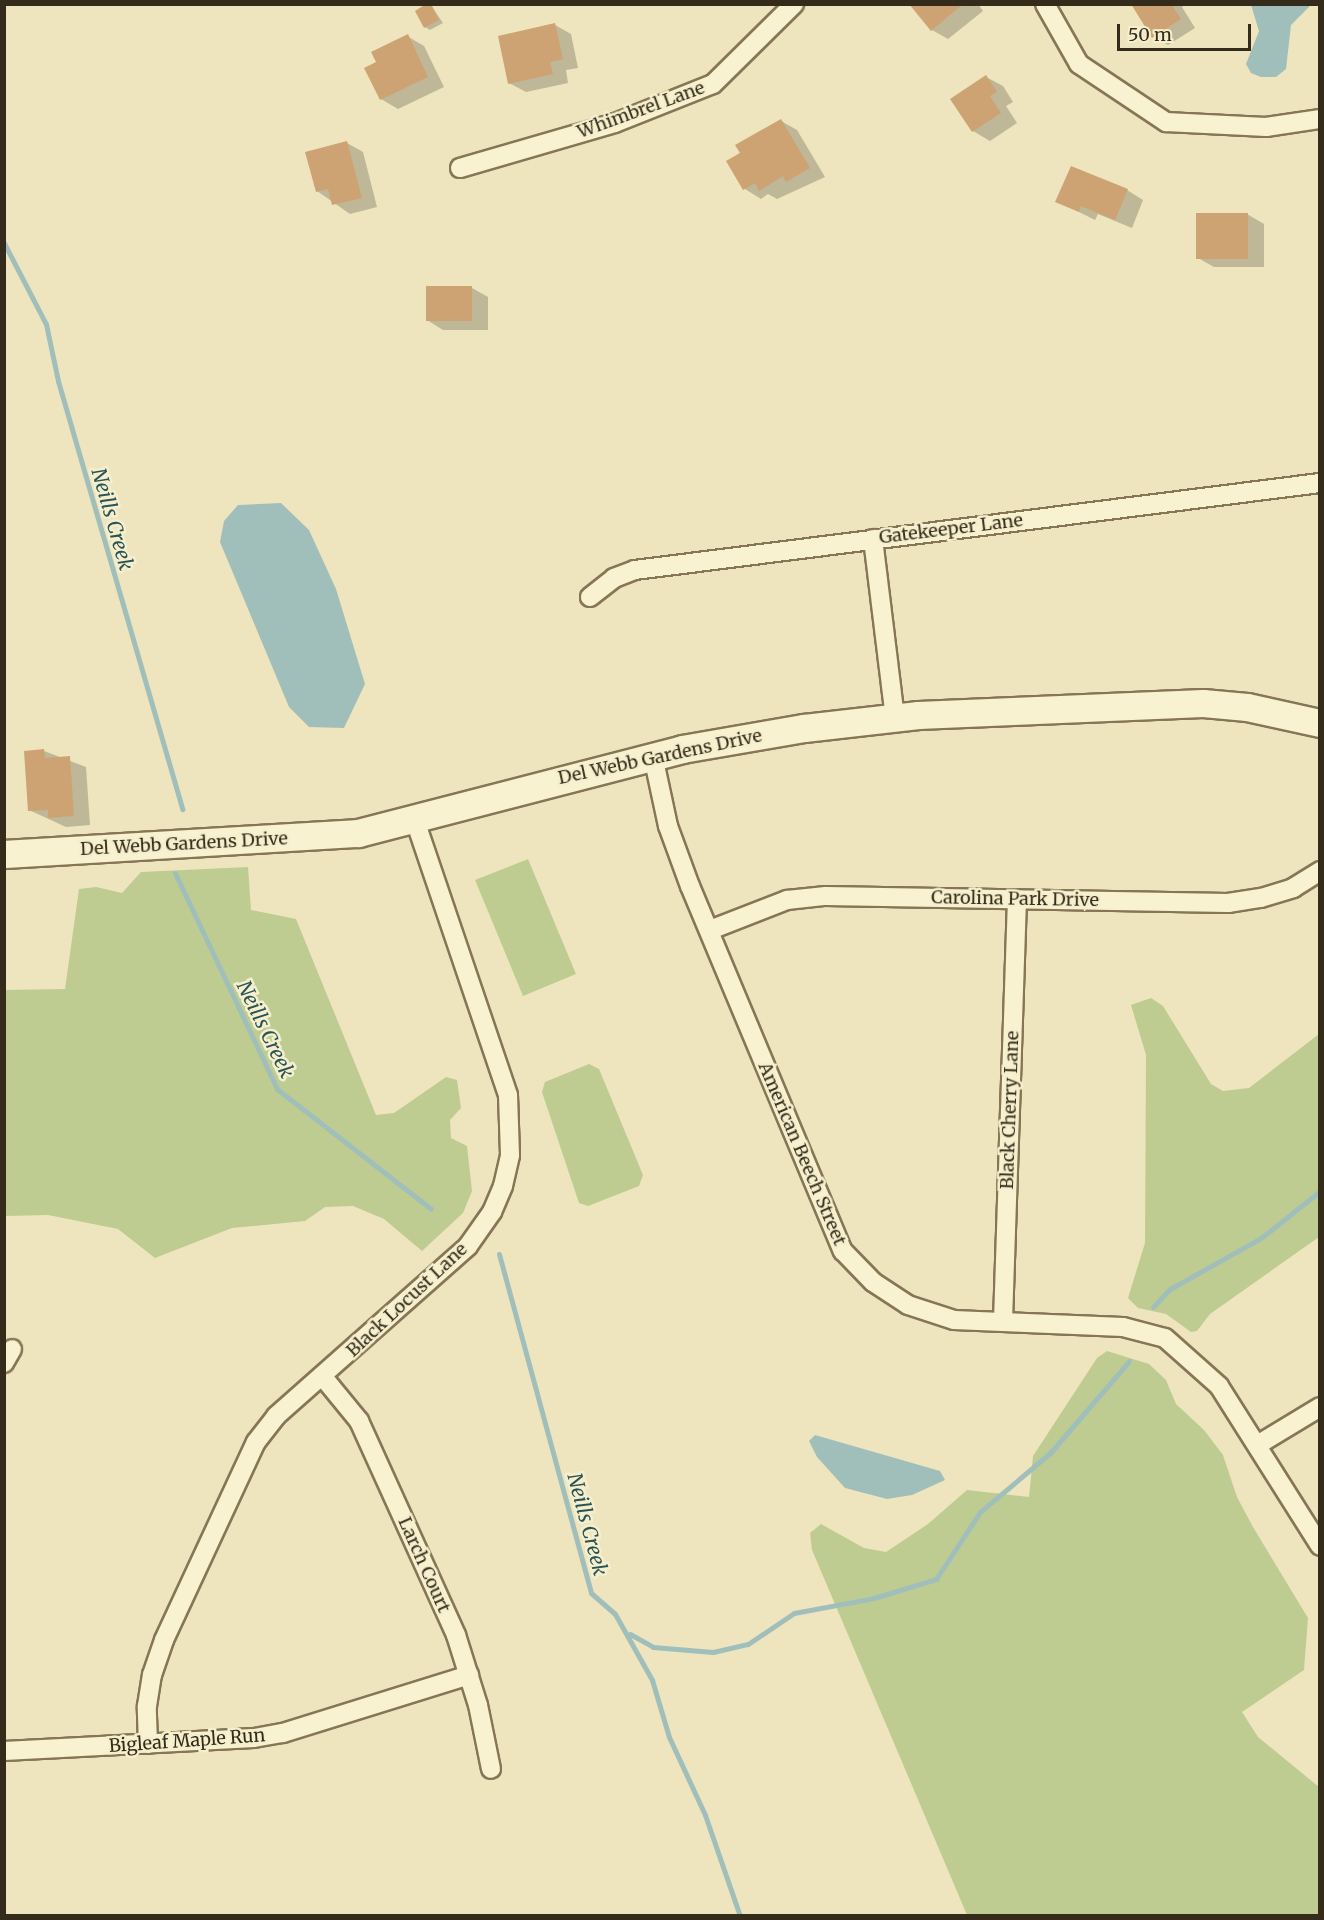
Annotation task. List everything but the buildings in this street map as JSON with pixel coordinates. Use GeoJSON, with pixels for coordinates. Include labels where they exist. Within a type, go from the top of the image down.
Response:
{"type":"FeatureCollection","features":[{"type":"Feature","properties":{"kind":"street","name":"Whimbrel Lane"},"geometry":{"type":"LineString","coordinates":[[460,168],[615,123],[713,84],[794,4]]}},
{"type":"Feature","properties":{"kind":"street"},"geometry":{"type":"LineString","coordinates":[[1045,4],[1079,64],[1166,122],[1266,127],[1320,119]]}},
{"type":"Feature","properties":{"kind":"street","name":"Gatekeeper Lane"},"geometry":{"type":"LineString","coordinates":[[590,597],[614,578],[635,570],[1320,483]]}},
{"type":"Feature","properties":{"kind":"street"},"geometry":{"type":"LineString","coordinates":[[873,539],[895,717]]}},
{"type":"Feature","properties":{"kind":"street","name":"Del Webb Gardens Drive"},"geometry":{"type":"LineString","coordinates":[[4,854],[331,836],[415,820],[653,756],[767,734],[895,717],[1192,703],[1247,707],[1320,723]]}},
{"type":"Feature","properties":{"kind":"street","name":"American Beech Street"},"geometry":{"type":"LineString","coordinates":[[653,756],[668,826],[825,1217],[843,1251],[873,1282],[908,1305],[954,1320],[1123,1327],[1165,1338],[1219,1386],[1259,1444],[1320,1546]]}},
{"type":"Feature","properties":{"kind":"street","name":"Black Locust Lane"},"geometry":{"type":"LineString","coordinates":[[148,1744],[147,1706],[152,1675],[240,1470],[276,1416],[323,1377],[468,1246],[492,1212],[510,1155],[508,1095],[415,820]]}},
{"type":"Feature","properties":{"kind":"street","name":"Carolina Park Drive"},"geometry":{"type":"LineString","coordinates":[[710,930],[787,900],[826,896],[1228,903],[1293,888],[1320,871]]}},
{"type":"Feature","properties":{"kind":"street","name":"Black Cherry Lane"},"geometry":{"type":"LineString","coordinates":[[1003,1321],[1017,899]]}},
{"type":"Feature","properties":{"kind":"street","name":"Larch Court"},"geometry":{"type":"LineString","coordinates":[[323,1377],[359,1421],[456,1635],[470,1675],[491,1769]]}},
{"type":"Feature","properties":{"kind":"street"},"geometry":{"type":"LineString","coordinates":[[1259,1444],[1320,1407]]}},
{"type":"Feature","properties":{"kind":"street","name":"Bigleaf Maple Run"},"geometry":{"type":"LineString","coordinates":[[4,1751],[254,1738],[284,1733],[470,1675]]}},
{"type":"Feature","properties":{"kind":"green space"},"geometry":{"type":"Polygon","coordinates":[[[528,859],[576,974],[523,996],[475,880],[528,859]]]}},
{"type":"Feature","properties":{"kind":"green space"},"geometry":{"type":"Polygon","coordinates":[[[248,867],[251,910],[296,919],[376,1115],[394,1113],[446,1077],[457,1080],[461,1108],[450,1120],[451,1138],[467,1146],[472,1191],[463,1213],[422,1251],[384,1219],[353,1206],[325,1207],[305,1221],[232,1228],[155,1258],[118,1229],[48,1215],[5,1216],[5,990],[65,989],[79,889],[96,887],[122,893],[141,872],[248,867]]]}},
{"type":"Feature","properties":{"kind":"green space"},"geometry":{"type":"Polygon","coordinates":[[[1151,998],[1163,1006],[1211,1084],[1223,1091],[1249,1088],[1319,1034],[1319,1237],[1210,1314],[1197,1331],[1191,1332],[1166,1314],[1138,1308],[1128,1298],[1145,1243],[1146,1055],[1131,1005],[1151,998]]]}},
{"type":"Feature","properties":{"kind":"green space"},"geometry":{"type":"Polygon","coordinates":[[[589,1064],[599,1069],[643,1175],[639,1186],[588,1206],[579,1203],[542,1092],[545,1082],[589,1064]]]}},
{"type":"Feature","properties":{"kind":"green space"},"geometry":{"type":"Polygon","coordinates":[[[1107,1351],[1149,1364],[1166,1380],[1176,1404],[1204,1430],[1223,1455],[1237,1497],[1308,1618],[1304,1670],[1242,1712],[1258,1737],[1319,1787],[1319,1915],[967,1915],[812,1550],[810,1533],[821,1524],[864,1548],[886,1552],[928,1524],[967,1490],[1029,1497],[1033,1456],[1097,1358],[1107,1351]]]}},
{"type":"Feature","properties":{"kind":"water"},"geometry":{"type":"Polygon","coordinates":[[[1251,5],[1311,5],[1291,25],[1286,69],[1276,77],[1261,77],[1251,73],[1246,64],[1259,31],[1251,5]]]}},
{"type":"Feature","properties":{"kind":"water"},"geometry":{"type":"Polygon","coordinates":[[[281,503],[309,530],[336,589],[365,684],[344,728],[309,727],[289,707],[220,542],[224,521],[238,505],[281,503]]]}},
{"type":"Feature","properties":{"kind":"water"},"geometry":{"type":"Polygon","coordinates":[[[815,1435],[940,1471],[945,1480],[912,1495],[887,1499],[845,1488],[817,1457],[809,1441],[815,1435]]]}},
{"type":"Feature","properties":{"kind":"waterway","name":"Neills Creek"},"geometry":{"type":"LineString","coordinates":[[4,243],[46,324],[58,381],[182,809]]}},
{"type":"Feature","properties":{"kind":"waterway","name":"Neills Creek"},"geometry":{"type":"LineString","coordinates":[[175,873],[277,1089],[431,1209]]}},
{"type":"Feature","properties":{"kind":"waterway"},"geometry":{"type":"LineString","coordinates":[[1153,1307],[1170,1289],[1261,1238],[1320,1191]]}},
{"type":"Feature","properties":{"kind":"waterway","name":"Neills Creek"},"geometry":{"type":"LineString","coordinates":[[499,1254],[591,1593],[615,1614],[652,1680],[669,1737],[705,1815],[740,1916]]}},
{"type":"Feature","properties":{"kind":"waterway"},"geometry":{"type":"LineString","coordinates":[[630,1634],[653,1647],[713,1652],[748,1644],[794,1613],[874,1598],[936,1579],[980,1512],[1050,1453],[1129,1361]]}}]}
